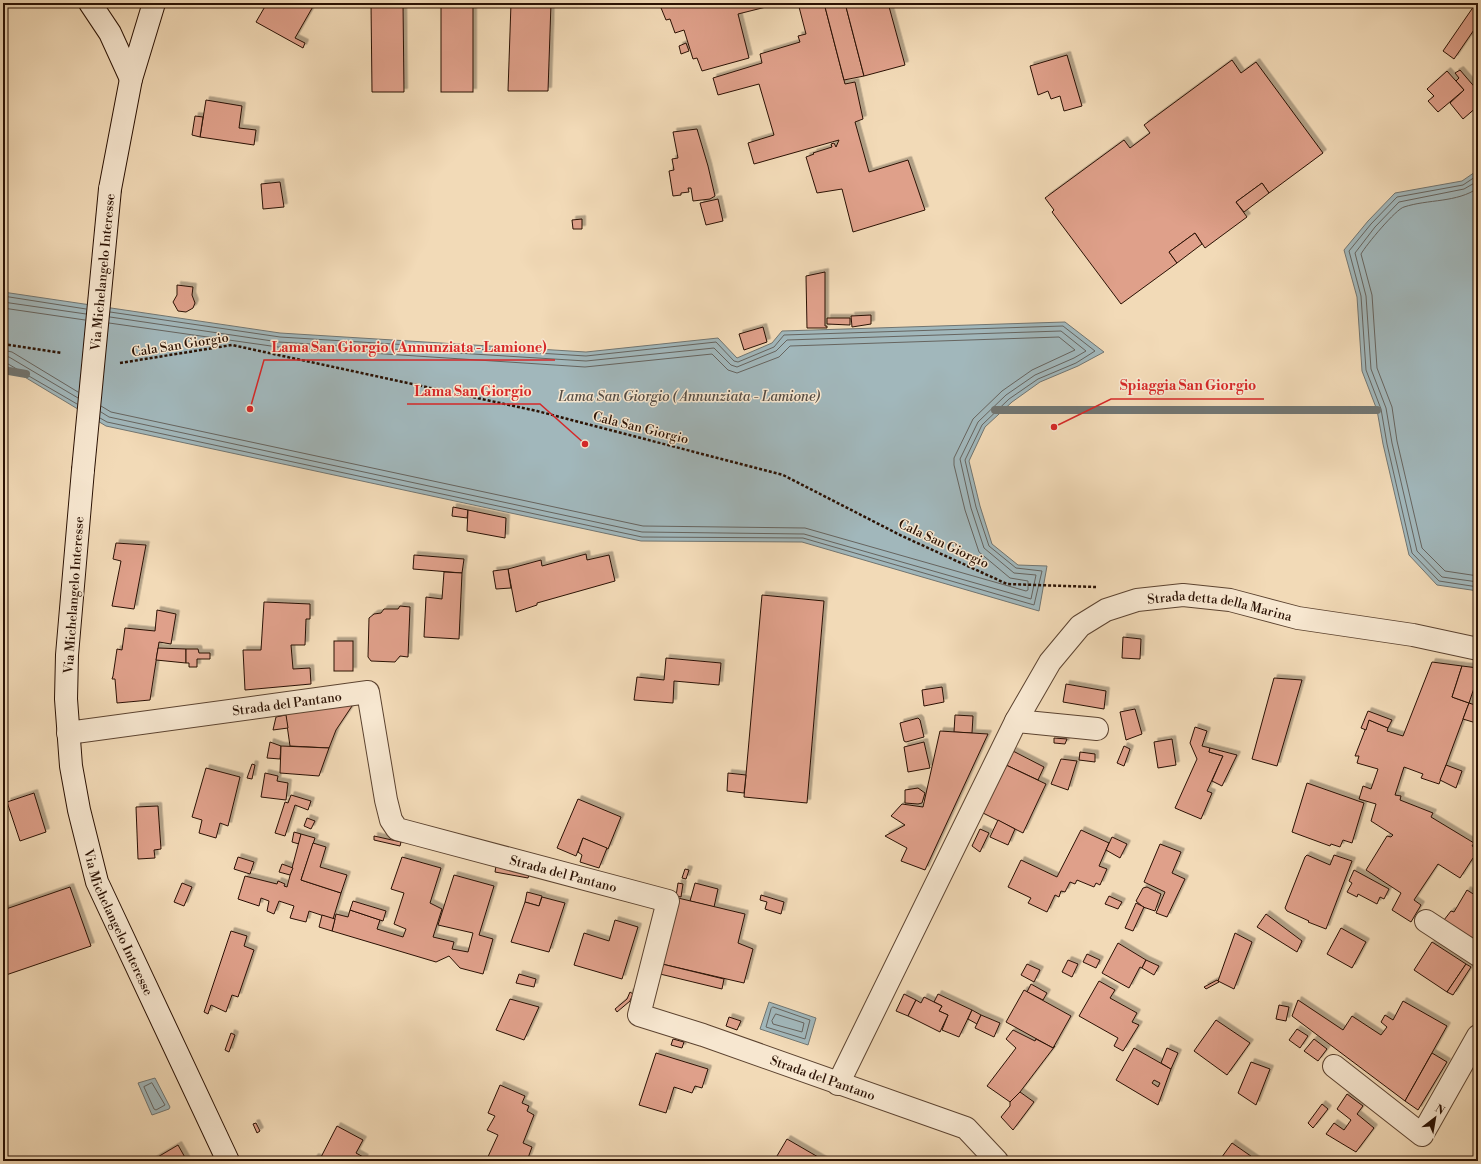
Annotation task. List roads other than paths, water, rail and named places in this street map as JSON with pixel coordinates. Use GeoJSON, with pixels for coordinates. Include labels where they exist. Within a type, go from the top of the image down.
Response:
{"type":"FeatureCollection","features":[{"type":"Feature","properties":{"kind":"street"},"geometry":{"type":"LineString","coordinates":[[90,3],[110,33],[131,79]]}},
{"type":"Feature","properties":{"kind":"street","name":"Via Michelangelo Interesse"},"geometry":{"type":"LineString","coordinates":[[154,3],[131,79],[110,189],[67,655],[66,699],[68,733],[71,766],[79,810],[97,882],[228,1161]]}},
{"type":"Feature","properties":{"kind":"street","name":"Strada detta della Marina"},"geometry":{"type":"LineString","coordinates":[[838,1084],[1016,721],[1050,662],[1080,626],[1106,610],[1136,600],[1183,595],[1230,600],[1298,618],[1413,635],[1478,649]]}},
{"type":"Feature","properties":{"kind":"street","name":"Strada del Pantano"},"geometry":{"type":"LineString","coordinates":[[68,733],[368,692],[386,800],[391,820],[397,830],[668,901],[639,1015],[703,1035],[966,1128],[997,1161]]}},
{"type":"Feature","properties":{"kind":"street"},"geometry":{"type":"LineString","coordinates":[[1016,721],[1097,728]]}},
{"type":"Feature","properties":{"kind":"street"},"geometry":{"type":"LineString","coordinates":[[1426,921],[1478,955]]}},
{"type":"Feature","properties":{"kind":"street"},"geometry":{"type":"LineString","coordinates":[[1334,1066],[1422,1135],[1478,1036]]}},
{"type":"Feature","properties":{"kind":"water"},"geometry":{"type":"Polygon","coordinates":[[[1478,170],[1478,591],[1437,585],[1409,555],[1383,444],[1377,410],[1362,371],[1357,297],[1344,250],[1368,221],[1395,193],[1462,181],[1478,170]]]}},
{"type":"Feature","properties":{"kind":"water"},"geometry":{"type":"Polygon","coordinates":[[[3,292],[280,333],[586,352],[718,338],[737,358],[772,343],[782,331],[1065,322],[1104,352],[1078,366],[1040,382],[1012,402],[985,427],[969,461],[980,506],[992,544],[1018,565],[1047,566],[1039,611],[802,542],[641,541],[106,426],[3,364],[3,292]]]}},
{"type":"Feature","properties":{"kind":"water"},"geometry":{"type":"Polygon","coordinates":[[[769,1002],[816,1018],[808,1045],[760,1029],[769,1002]]]}},
{"type":"Feature","properties":{"kind":"water"},"geometry":{"type":"Polygon","coordinates":[[[155,1078],[170,1107],[169,1109],[152,1115],[138,1083],[155,1078]]]}},
{"type":"Feature","properties":{"kind":"waterway","name":"Lama San Giorgio ( Annunziata - Lamione)"},"geometry":{"type":"LineString","coordinates":[[3,370],[26,374]]}},
{"type":"Feature","properties":{"kind":"waterway","name":"Lama San Giorgio ( Annunziata - Lamione)"},"geometry":{"type":"LineString","coordinates":[[995,410],[1377,410]]}},
{"type":"Feature","properties":{"kind":"place","name":"Lama San Giorgio ( Annunziata - Lamione)"},"geometry":{"type":"Point","coordinates":[250,409]}},
{"type":"Feature","properties":{"kind":"place","name":"Spiaggia San Giorgio"},"geometry":{"type":"Point","coordinates":[1054,427]}},
{"type":"Feature","properties":{"kind":"place","name":"Lama San Giorgio"},"geometry":{"type":"Point","coordinates":[585,444]}}]}
